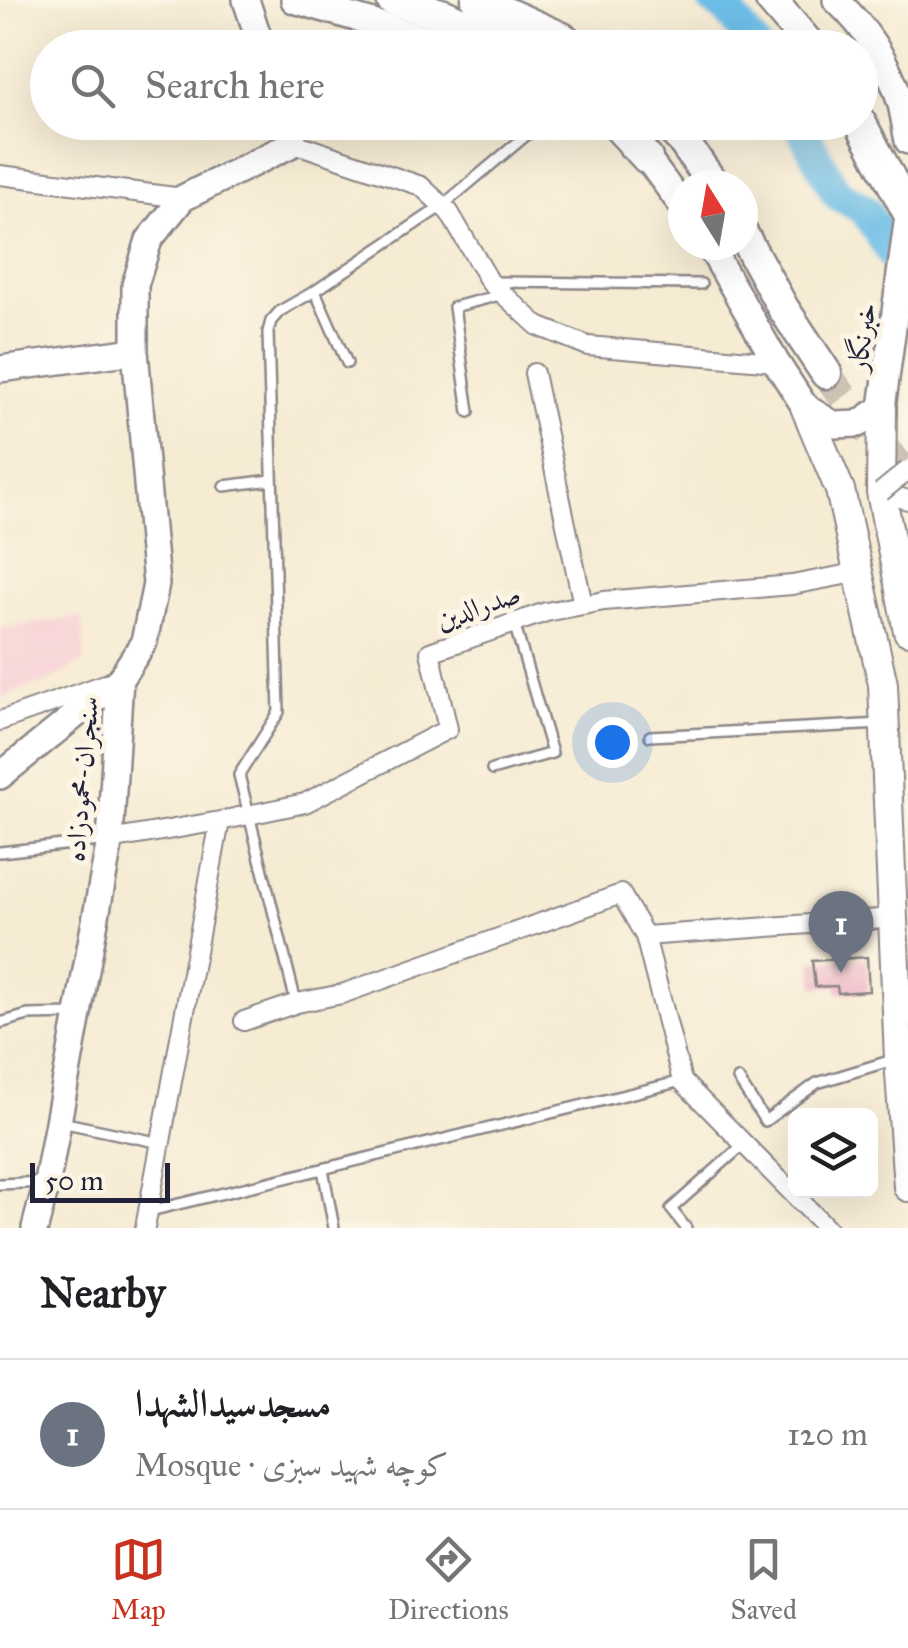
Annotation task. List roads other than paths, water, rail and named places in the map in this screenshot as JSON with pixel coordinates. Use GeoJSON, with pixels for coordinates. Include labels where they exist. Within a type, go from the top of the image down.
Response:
{"type":"FeatureCollection","features":[{"type":"Feature","properties":{"kind":"highway"},"geometry":{"type":"LineString","coordinates":[[392,0],[476,30]]}},
{"type":"Feature","properties":{"kind":"highway"},"geometry":{"type":"LineString","coordinates":[[476,0],[544,30]]}},
{"type":"Feature","properties":{"kind":"highway"},"geometry":{"type":"LineString","coordinates":[[771,0],[797,30]]}},
{"type":"Feature","properties":{"kind":"highway"},"geometry":{"type":"LineString","coordinates":[[630,140],[647,158]]}},
{"type":"Feature","properties":{"kind":"highway"},"geometry":{"type":"LineString","coordinates":[[682,140],[703,170]]}},
{"type":"Feature","properties":{"kind":"highway"},"geometry":{"type":"LineString","coordinates":[[869,140],[908,214]]}},
{"type":"Feature","properties":{"kind":"highway"},"geometry":{"type":"LineString","coordinates":[[757,260],[782,308],[826,373]]}},
{"type":"Feature","properties":{"kind":"main road"},"geometry":{"type":"LineString","coordinates":[[805,407],[842,501],[896,693],[885,724],[908,1188]]}},
{"type":"Feature","properties":{"kind":"main road"},"geometry":{"type":"LineString","coordinates":[[882,408],[895,496],[897,566],[908,631]]}},
{"type":"Feature","properties":{"kind":"main road"},"geometry":{"type":"LineString","coordinates":[[842,501],[847,485],[858,477],[868,478],[895,496]]}},
{"type":"Feature","properties":{"kind":"main road"},"geometry":{"type":"LineString","coordinates":[[860,572],[897,566]]}},
{"type":"Feature","properties":{"kind":"street"},"geometry":{"type":"LineString","coordinates":[[246,0],[256,30]]}},
{"type":"Feature","properties":{"kind":"street"},"geometry":{"type":"LineString","coordinates":[[294,0],[397,30]]}},
{"type":"Feature","properties":{"kind":"street"},"geometry":{"type":"LineString","coordinates":[[847,5],[864,30]]}},
{"type":"Feature","properties":{"kind":"street"},"geometry":{"type":"LineString","coordinates":[[878,51],[904,108],[908,141]]}},
{"type":"Feature","properties":{"kind":"street","name":"سنجران-محمودزاده"},"geometry":{"type":"LineString","coordinates":[[35,1228],[48,1182],[110,840],[120,679],[144,642],[156,584],[135,351],[135,284],[149,240],[183,198],[278,140]]}},
{"type":"Feature","properties":{"kind":"street"},"geometry":{"type":"LineString","coordinates":[[307,140],[422,186],[449,212],[496,288],[538,326],[588,346],[776,362]]}},
{"type":"Feature","properties":{"kind":"street"},"geometry":{"type":"LineString","coordinates":[[624,140],[647,158],[668,187]]}},
{"type":"Feature","properties":{"kind":"street"},"geometry":{"type":"LineString","coordinates":[[0,175],[183,198]]}},
{"type":"Feature","properties":{"kind":"street","name":"خبرنگار"},"geometry":{"type":"LineString","coordinates":[[882,408],[908,214]]}},
{"type":"Feature","properties":{"kind":"street"},"geometry":{"type":"LineString","coordinates":[[718,260],[805,407],[835,425],[858,424],[882,408]]}},
{"type":"Feature","properties":{"kind":"street"},"geometry":{"type":"LineString","coordinates":[[0,368],[135,351]]}},
{"type":"Feature","properties":{"kind":"street"},"geometry":{"type":"LineString","coordinates":[[534,373],[583,605]]}},
{"type":"Feature","properties":{"kind":"street"},"geometry":{"type":"LineString","coordinates":[[895,496],[908,470]]}},
{"type":"Feature","properties":{"kind":"street","name":"صدرالدین"},"geometry":{"type":"LineString","coordinates":[[110,840],[305,803],[448,729],[430,652],[546,612],[604,601],[792,585],[860,572]]}},
{"type":"Feature","properties":{"kind":"street"},"geometry":{"type":"LineString","coordinates":[[0,720],[120,679]]}},
{"type":"Feature","properties":{"kind":"street"},"geometry":{"type":"LineString","coordinates":[[0,776],[120,679]]}},
{"type":"Feature","properties":{"kind":"street"},"geometry":{"type":"LineString","coordinates":[[147,1220],[220,822]]}},
{"type":"Feature","properties":{"kind":"street"},"geometry":{"type":"LineString","coordinates":[[244,1020],[342,994],[621,894],[644,936],[682,1082],[826,1228]]}},
{"type":"Feature","properties":{"kind":"street"},"geometry":{"type":"LineString","coordinates":[[644,936],[893,918]]}},
{"type":"Feature","properties":{"kind":"lane"},"geometry":{"type":"LineString","coordinates":[[296,1004],[239,774],[280,712],[268,332],[280,311],[442,206],[521,140]]}},
{"type":"Feature","properties":{"kind":"lane"},"geometry":{"type":"LineString","coordinates":[[469,412],[454,307],[496,288],[634,282],[701,284]]}},
{"type":"Feature","properties":{"kind":"lane"},"geometry":{"type":"LineString","coordinates":[[315,291],[347,364]]}},
{"type":"Feature","properties":{"kind":"lane"},"geometry":{"type":"LineString","coordinates":[[224,486],[272,480]]}},
{"type":"Feature","properties":{"kind":"lane"},"geometry":{"type":"LineString","coordinates":[[492,770],[552,753],[514,623]]}},
{"type":"Feature","properties":{"kind":"lane"},"geometry":{"type":"LineString","coordinates":[[650,736],[885,724]]}},
{"type":"Feature","properties":{"kind":"lane"},"geometry":{"type":"LineString","coordinates":[[0,852],[110,840]]}},
{"type":"Feature","properties":{"kind":"lane"},"geometry":{"type":"LineString","coordinates":[[0,1023],[28,1016],[77,1014]]}},
{"type":"Feature","properties":{"kind":"lane"},"geometry":{"type":"LineString","coordinates":[[738,1079],[765,1121],[817,1083],[899,1059]]}},
{"type":"Feature","properties":{"kind":"lane"},"geometry":{"type":"LineString","coordinates":[[147,1220],[323,1169],[682,1082]]}},
{"type":"Feature","properties":{"kind":"lane"},"geometry":{"type":"LineString","coordinates":[[58,1122],[161,1143]]}},
{"type":"Feature","properties":{"kind":"lane"},"geometry":{"type":"LineString","coordinates":[[686,1228],[672,1209],[744,1144]]}},
{"type":"Feature","properties":{"kind":"lane"},"geometry":{"type":"LineString","coordinates":[[323,1169],[334,1228]]}},
{"type":"Feature","properties":{"kind":"lane"},"geometry":{"type":"LineString","coordinates":[[0,1184],[48,1182]]}},
{"type":"Feature","properties":{"kind":"waterway"},"geometry":{"type":"LineString","coordinates":[[713,0],[727,10],[742,30]]}},
{"type":"Feature","properties":{"kind":"waterway"},"geometry":{"type":"LineString","coordinates":[[808,140],[837,194],[865,210],[908,279]]}},
{"type":"Feature","properties":{"kind":"tunnel"},"geometry":{"type":"LineString","coordinates":[[826,373],[871,435],[908,474]]}},
{"type":"Feature","properties":{"kind":"place","name":"مسجدسیدالشهدا"},"geometry":{"type":"Point","coordinates":[841,973]}}]}
